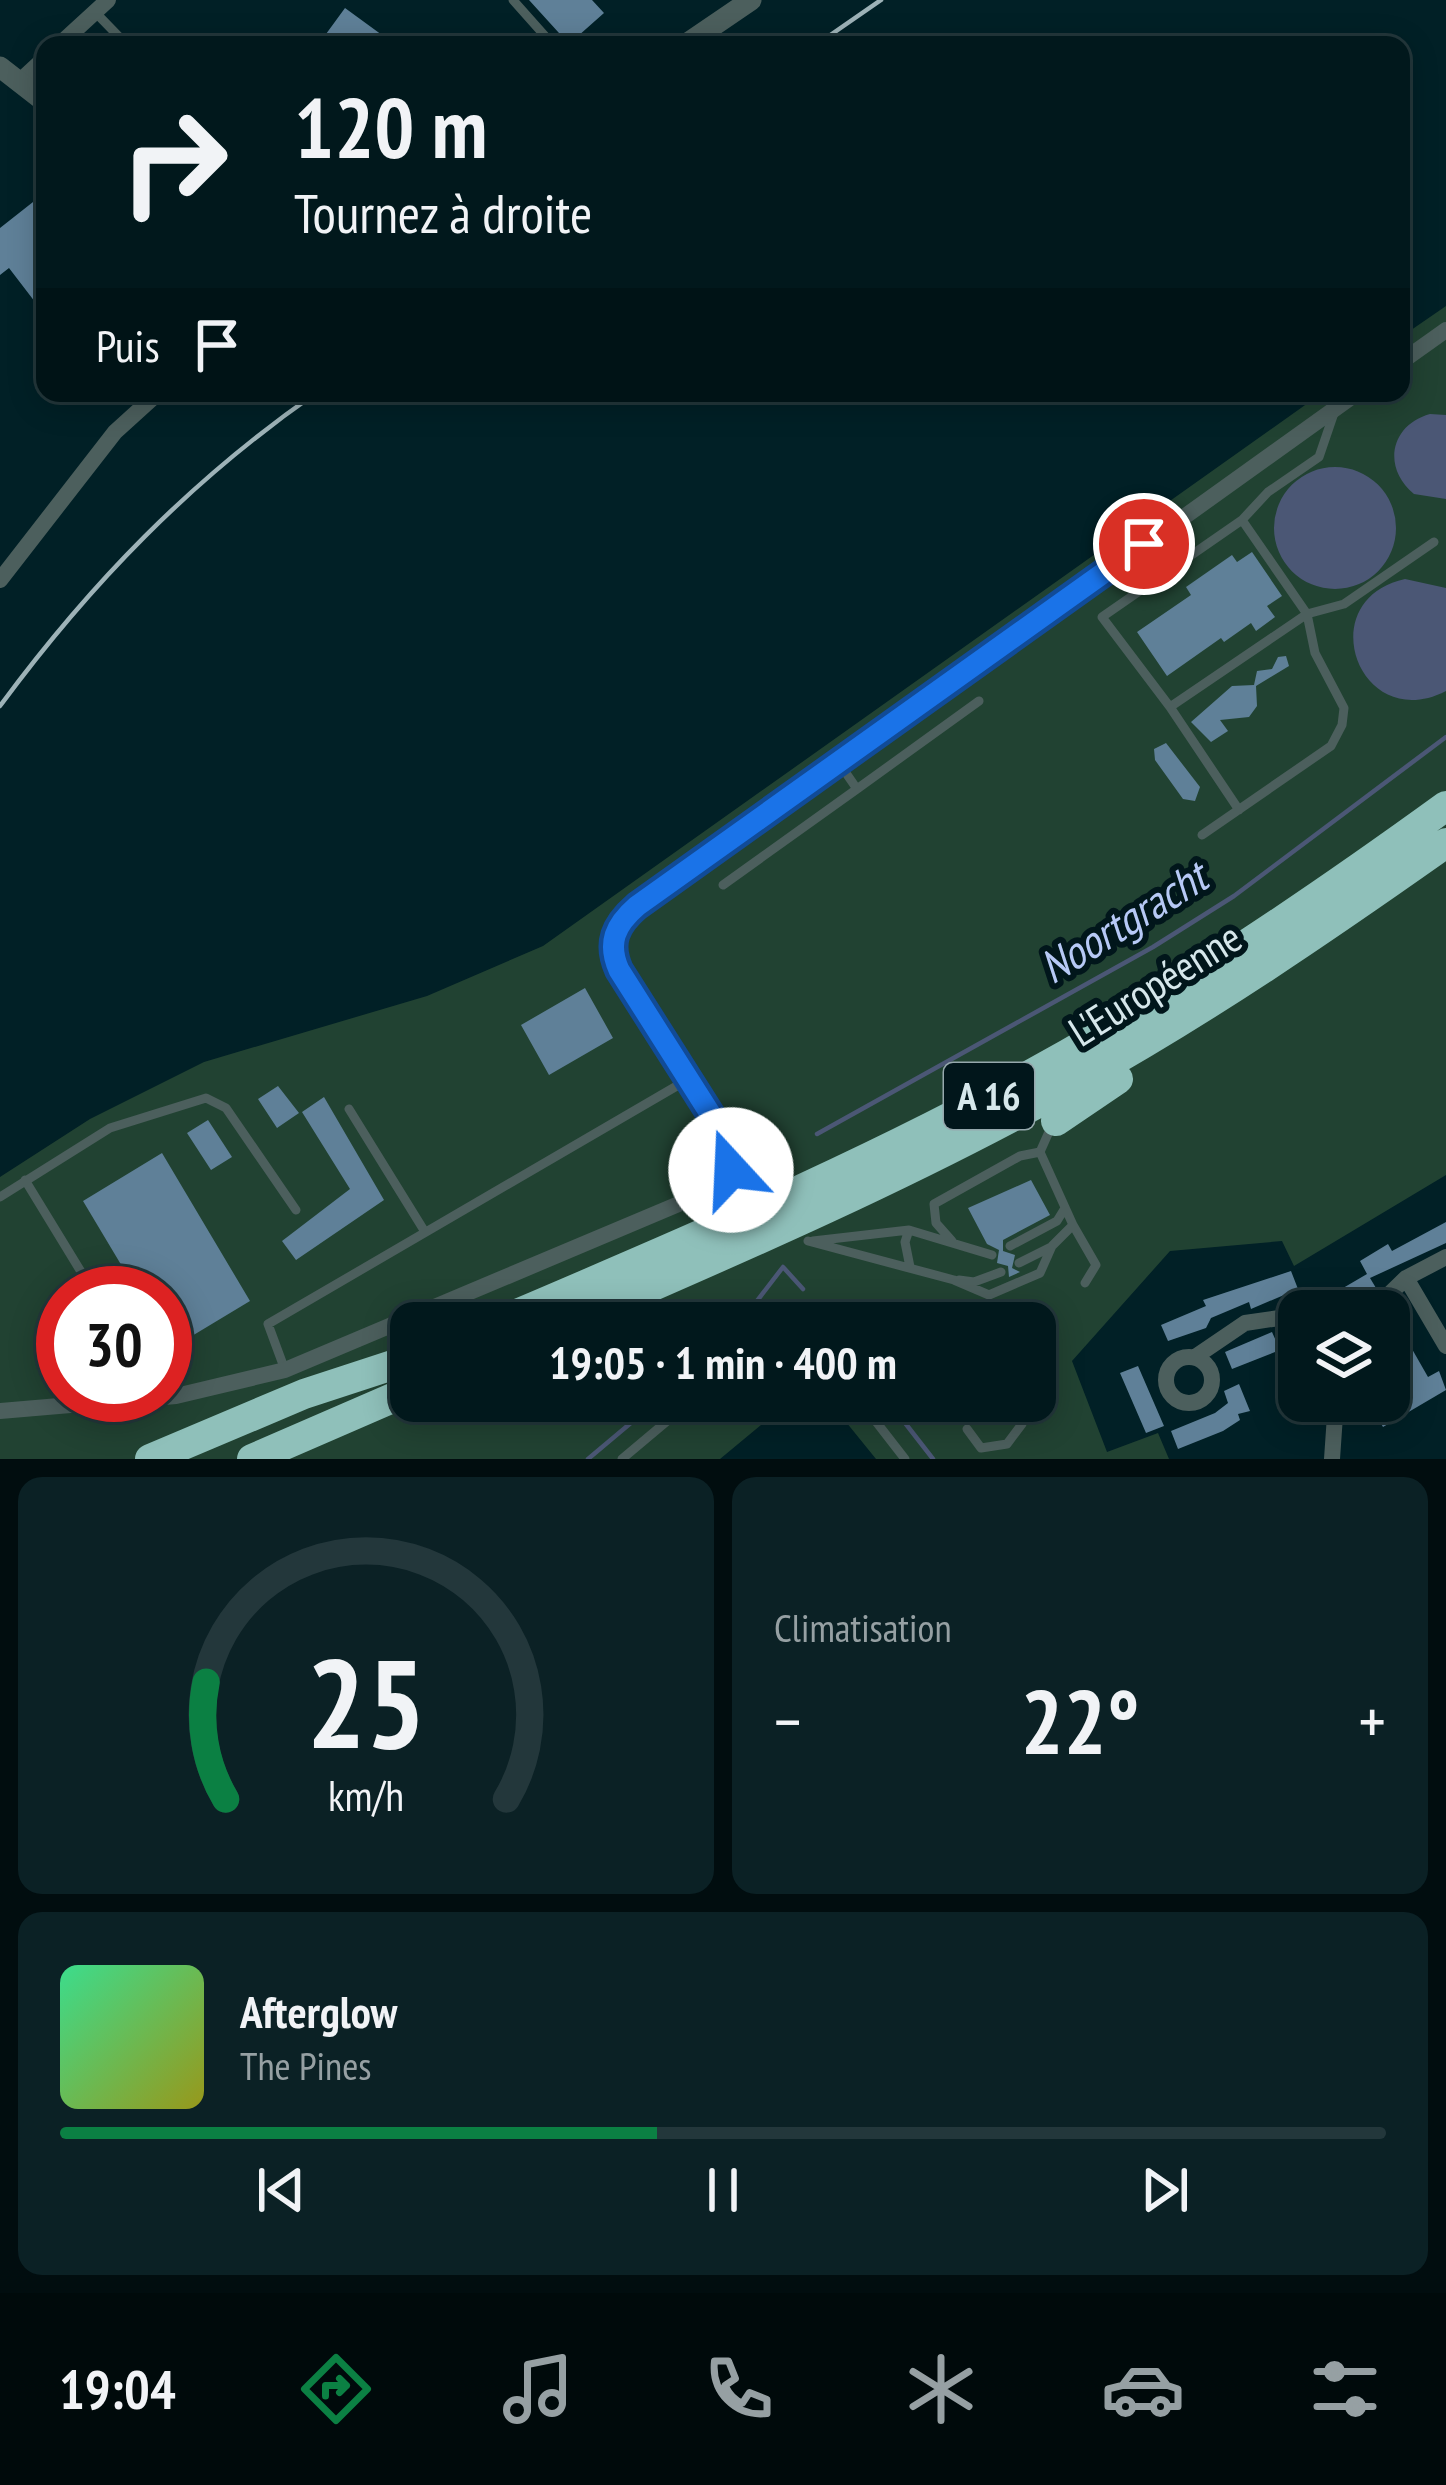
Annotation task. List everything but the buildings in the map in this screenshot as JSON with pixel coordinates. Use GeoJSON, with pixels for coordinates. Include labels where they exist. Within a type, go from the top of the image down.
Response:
{"type":"FeatureCollection","features":[{"type":"Feature","properties":{"kind":"highway","name":"L'Européenne"},"geometry":{"type":"LineString","coordinates":[[543,1302],[841,1170],[1015,1083],[1245,947],[1446,806]]}},
{"type":"Feature","properties":{"kind":"highway","name":"L'Européenne"},"geometry":{"type":"LineString","coordinates":[[617,1302],[742,1248],[1078,1081],[1440,849]]}},
{"type":"Feature","properties":{"kind":"highway"},"geometry":{"type":"LineString","coordinates":[[1056,1121],[1226,1007],[1325,926]]}},
{"type":"Feature","properties":{"kind":"highway"},"geometry":{"type":"LineString","coordinates":[[742,1248],[767,1251],[808,1241]]}},
{"type":"Feature","properties":{"kind":"highway"},"geometry":{"type":"LineString","coordinates":[[151,1459],[304,1394],[390,1366]]}},
{"type":"Feature","properties":{"kind":"highway"},"geometry":{"type":"LineString","coordinates":[[176,1459],[390,1368]]}},
{"type":"Feature","properties":{"kind":"highway"},"geometry":{"type":"LineString","coordinates":[[252,1459],[390,1399]]}},
{"type":"Feature","properties":{"kind":"street"},"geometry":{"type":"LineString","coordinates":[[698,36],[751,0]]}},
{"type":"Feature","properties":{"kind":"street"},"geometry":{"type":"LineString","coordinates":[[69,36],[101,6]]}},
{"type":"Feature","properties":{"kind":"street"},"geometry":{"type":"LineString","coordinates":[[19,82],[36,66]]}},
{"type":"Feature","properties":{"kind":"street"},"geometry":{"type":"LineString","coordinates":[[0,67],[36,95]]}},
{"type":"Feature","properties":{"kind":"street"},"geometry":{"type":"LineString","coordinates":[[1410,356],[1446,330]]}},
{"type":"Feature","properties":{"kind":"street"},"geometry":{"type":"LineString","coordinates":[[0,580],[115,431],[148,402]]}},
{"type":"Feature","properties":{"kind":"street"},"geometry":{"type":"LineString","coordinates":[[192,1392],[284,1370],[712,1192],[729,1176],[733,1157],[619,970],[615,932],[637,906],[1344,402]]}},
{"type":"Feature","properties":{"kind":"street"},"geometry":{"type":"LineString","coordinates":[[1394,1290],[1446,1257]]}},
{"type":"Feature","properties":{"kind":"street"},"geometry":{"type":"LineString","coordinates":[[1406,1278],[1446,1346]]}},
{"type":"Feature","properties":{"kind":"street"},"geometry":{"type":"LineString","coordinates":[[1195,1357],[1245,1323],[1278,1318]]}},
{"type":"Feature","properties":{"kind":"street"},"geometry":{"type":"LineString","coordinates":[[0,1412],[36,1408]]}},
{"type":"Feature","properties":{"kind":"street"},"geometry":{"type":"LineString","coordinates":[[1332,1459],[1335,1422]]}},
{"type":"Feature","properties":{"kind":"lane"},"geometry":{"type":"LineString","coordinates":[[514,0],[545,36]]}},
{"type":"Feature","properties":{"kind":"lane"},"geometry":{"type":"LineString","coordinates":[[101,6],[122,36]]}},
{"type":"Feature","properties":{"kind":"lane"},"geometry":{"type":"LineString","coordinates":[[1239,810],[1102,617],[1242,520],[1268,492],[1319,457],[1336,408]]}},
{"type":"Feature","properties":{"kind":"lane"},"geometry":{"type":"LineString","coordinates":[[1202,835],[1331,746],[1342,725],[1344,708],[1315,653],[1307,614],[1242,520]]}},
{"type":"Feature","properties":{"kind":"lane"},"geometry":{"type":"LineString","coordinates":[[1170,707],[1307,614],[1344,604],[1434,542]]}},
{"type":"Feature","properties":{"kind":"lane"},"geometry":{"type":"LineString","coordinates":[[723,885],[980,701]]}},
{"type":"Feature","properties":{"kind":"lane"},"geometry":{"type":"LineString","coordinates":[[839,763],[857,788]]}},
{"type":"Feature","properties":{"kind":"lane"},"geometry":{"type":"LineString","coordinates":[[284,1370],[268,1324],[687,1080]]}},
{"type":"Feature","properties":{"kind":"lane"},"geometry":{"type":"LineString","coordinates":[[0,1197],[110,1127],[206,1098],[226,1108],[296,1210]]}},
{"type":"Feature","properties":{"kind":"lane"},"geometry":{"type":"LineString","coordinates":[[349,1109],[425,1232]]}},
{"type":"Feature","properties":{"kind":"lane"},"geometry":{"type":"LineString","coordinates":[[1056,1121],[1042,1139],[1040,1152],[1072,1225],[1096,1265],[1085,1283]]}},
{"type":"Feature","properties":{"kind":"lane"},"geometry":{"type":"LineString","coordinates":[[953,1243],[936,1223],[934,1204],[1020,1156],[1040,1152]]}},
{"type":"Feature","properties":{"kind":"lane"},"geometry":{"type":"LineString","coordinates":[[25,1180],[78,1266]]}},
{"type":"Feature","properties":{"kind":"lane"},"geometry":{"type":"LineString","coordinates":[[1010,1246],[1057,1221],[1065,1208]]}},
{"type":"Feature","properties":{"kind":"lane"},"geometry":{"type":"LineString","coordinates":[[1018,1263],[1052,1246],[1072,1225]]}},
{"type":"Feature","properties":{"kind":"lane"},"geometry":{"type":"LineString","coordinates":[[909,1230],[904,1242],[912,1268],[924,1282]]}},
{"type":"Feature","properties":{"kind":"lane"},"geometry":{"type":"LineString","coordinates":[[808,1241],[909,1230],[992,1255]]}},
{"type":"Feature","properties":{"kind":"lane"},"geometry":{"type":"LineString","coordinates":[[808,1241],[891,1268],[912,1268],[954,1280],[989,1295],[1040,1274],[1052,1246]]}},
{"type":"Feature","properties":{"kind":"lane"},"geometry":{"type":"LineString","coordinates":[[954,1280],[974,1282],[1001,1272]]}},
{"type":"Feature","properties":{"kind":"lane"},"geometry":{"type":"LineString","coordinates":[[989,1295],[989,1302]]}},
{"type":"Feature","properties":{"kind":"lane"},"geometry":{"type":"LineString","coordinates":[[622,1459],[666,1422]]}},
{"type":"Feature","properties":{"kind":"lane"},"geometry":{"type":"LineString","coordinates":[[876,1422],[904,1459]]}},
{"type":"Feature","properties":{"kind":"lane"},"geometry":{"type":"LineString","coordinates":[[963,1442],[996,1448],[1017,1436],[1018,1422]]}},
{"type":"Feature","properties":{"kind":"lane"},"geometry":{"type":"LineString","coordinates":[[967,1429],[981,1448]]}},
{"type":"Feature","properties":{"kind":"green space"},"geometry":{"type":"Polygon","coordinates":[[[1446,306],[1446,1175],[1294,1266],[1282,1241],[1170,1251],[1072,1361],[1107,1452],[1158,1433],[1169,1459],[876,1459],[846,1422],[1056,1422],[1056,1302],[390,1302],[390,1422],[765,1422],[720,1459],[0,1459],[0,1177],[90,1119],[204,1062],[427,996],[543,946],[1309,402],[1410,402],[1410,331],[1446,306]]]}},
{"type":"Feature","properties":{"kind":"water"},"geometry":{"type":"Polygon","coordinates":[[[1430,414],[1446,415],[1446,499],[1414,494],[1394,460],[1406,427],[1430,414]]]}},
{"type":"Feature","properties":{"kind":"water"},"geometry":{"type":"Polygon","coordinates":[[[1335,467],[1358,472],[1378,485],[1391,505],[1396,528],[1391,551],[1378,571],[1358,584],[1335,589],[1312,584],[1292,571],[1279,551],[1274,528],[1279,505],[1292,485],[1312,472],[1335,467]]]}},
{"type":"Feature","properties":{"kind":"water"},"geometry":{"type":"Polygon","coordinates":[[[1405,579],[1446,588],[1446,691],[1415,700],[1390,695],[1370,681],[1357,660],[1353,636],[1359,612],[1376,592],[1405,579]]]}},
{"type":"Feature","properties":{"kind":"waterway","name":"Noortgracht"},"geometry":{"type":"LineString","coordinates":[[817,1134],[1153,947],[1234,896],[1446,737]]}},
{"type":"Feature","properties":{"kind":"waterway"},"geometry":{"type":"LineString","coordinates":[[756,1302],[783,1267],[803,1289]]}},
{"type":"Feature","properties":{"kind":"waterway"},"geometry":{"type":"LineString","coordinates":[[588,1459],[632,1422]]}},
{"type":"Feature","properties":{"kind":"waterway"},"geometry":{"type":"LineString","coordinates":[[904,1422],[933,1459]]}},
{"type":"Feature","properties":{"kind":"railway"},"geometry":{"type":"LineString","coordinates":[[829,36],[881,0]]}},
{"type":"Feature","properties":{"kind":"railway"},"geometry":{"type":"LineString","coordinates":[[0,706],[70,618],[145,536],[227,461],[303,402]]}},
{"type":"Feature","properties":{"kind":"route"},"geometry":{"type":"LineString","coordinates":[[731,1170],[729,1144],[615,962],[612,946],[618,925],[637,906],[1144,544]]}}]}
